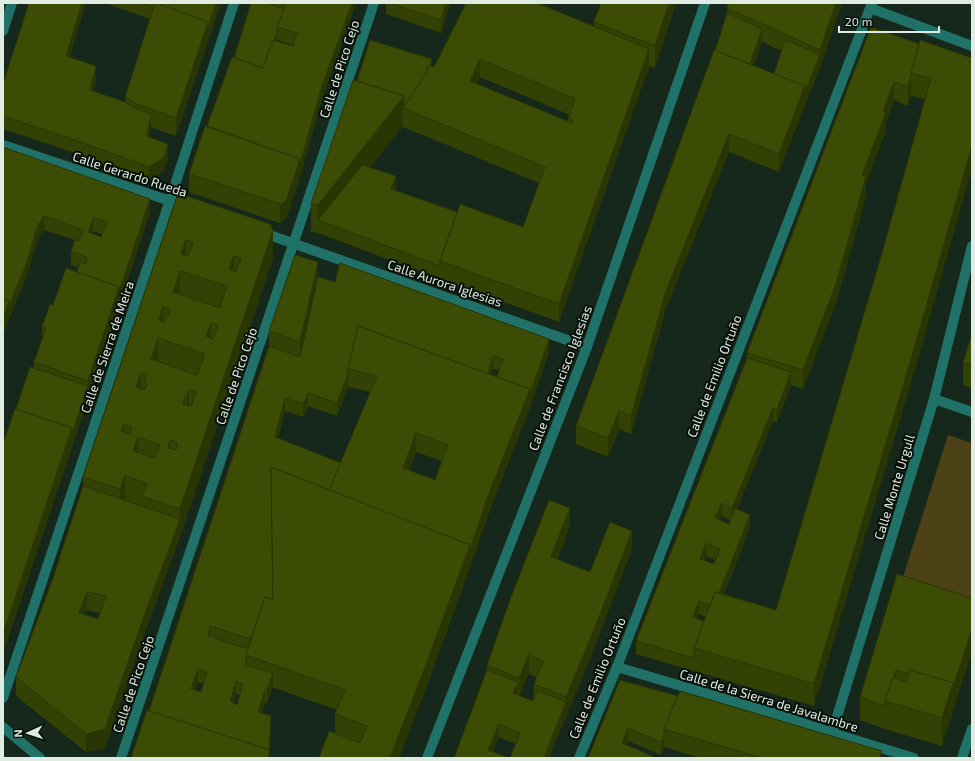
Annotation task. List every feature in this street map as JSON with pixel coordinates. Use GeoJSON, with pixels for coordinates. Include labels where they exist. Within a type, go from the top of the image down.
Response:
{"type":"FeatureCollection","features":[{"type":"Feature","properties":{"kind":"street"},"geometry":{"type":"LineString","coordinates":[[3,31],[12,3]]}},
{"type":"Feature","properties":{"kind":"street","name":"Calle de Sierra de Meira"},"geometry":{"type":"LineString","coordinates":[[3,698],[170,200],[234,3]]}},
{"type":"Feature","properties":{"kind":"street","name":"Calle de Pico Cejo"},"geometry":{"type":"LineString","coordinates":[[121,758],[374,3]]}},
{"type":"Feature","properties":{"kind":"street","name":"Calle de Francisco Iglesias"},"geometry":{"type":"LineString","coordinates":[[427,758],[587,346],[705,3]]}},
{"type":"Feature","properties":{"kind":"street"},"geometry":{"type":"LineString","coordinates":[[871,6],[972,46]]}},
{"type":"Feature","properties":{"kind":"street","name":"Calle de Emilio Ortuño"},"geometry":{"type":"LineString","coordinates":[[579,758],[617,667],[871,6]]}},
{"type":"Feature","properties":{"kind":"street","name":"Calle Gerardo Rueda"},"geometry":{"type":"LineString","coordinates":[[3,146],[170,200],[184,206]]}},
{"type":"Feature","properties":{"kind":"street"},"geometry":{"type":"LineString","coordinates":[[250,229],[294,244]]}},
{"type":"Feature","properties":{"kind":"street","name":"Calle Aurora Iglesias"},"geometry":{"type":"LineString","coordinates":[[294,244],[587,346]]}},
{"type":"Feature","properties":{"kind":"street","name":"Calle Monte Urgull"},"geometry":{"type":"LineString","coordinates":[[832,733],[934,399],[972,246]]}},
{"type":"Feature","properties":{"kind":"street"},"geometry":{"type":"LineString","coordinates":[[934,399],[972,412]]}},
{"type":"Feature","properties":{"kind":"street","name":"Calle de la Sierra de Javalambre"},"geometry":{"type":"LineString","coordinates":[[617,667],[776,714],[914,758]]}},
{"type":"Feature","properties":{"kind":"street"},"geometry":{"type":"LineString","coordinates":[[3,727],[40,758]]}},
{"type":"Feature","properties":{"kind":"street"},"geometry":{"type":"LineString","coordinates":[[962,758],[972,729]]}},
{"type":"Feature","properties":{"kind":"shaded area"},"geometry":{"type":"Polygon","coordinates":[[[948,435],[972,443],[972,604],[902,580],[948,435]]]}},
{"type":"Feature","properties":{"kind":"building"},"geometry":{"type":"Polygon","coordinates":[[[29,3],[82,3],[66,56],[96,66],[90,90],[125,102],[137,109],[151,114],[147,136],[168,144],[164,158],[149,167],[3,116],[3,84],[29,3]]]}},
{"type":"Feature","properties":{"kind":"building"},"geometry":{"type":"Polygon","coordinates":[[[142,3],[155,3],[154,7],[142,3]]]}},
{"type":"Feature","properties":{"kind":"building"},"geometry":{"type":"Polygon","coordinates":[[[155,3],[208,22],[176,118],[137,104],[125,97],[155,3]]]}},
{"type":"Feature","properties":{"kind":"building"},"geometry":{"type":"Polygon","coordinates":[[[157,3],[216,3],[208,27],[208,22],[157,3]]]}},
{"type":"Feature","properties":{"kind":"building"},"geometry":{"type":"Polygon","coordinates":[[[251,3],[267,3],[284,9],[277,27],[275,40],[273,40],[263,68],[234,58],[251,3]]]}},
{"type":"Feature","properties":{"kind":"building"},"geometry":{"type":"Polygon","coordinates":[[[284,3],[352,3],[322,86],[300,164],[300,159],[207,126],[232,57],[263,68],[273,40],[293,46],[297,33],[277,27],[286,4],[284,3]]]}},
{"type":"Feature","properties":{"kind":"building"},"geometry":{"type":"Polygon","coordinates":[[[390,3],[446,3],[441,20],[390,3]]]}},
{"type":"Feature","properties":{"kind":"building"},"geometry":{"type":"Polygon","coordinates":[[[466,3],[537,3],[649,49],[559,304],[440,261],[460,204],[523,227],[545,167],[403,108],[426,74],[428,65],[434,67],[466,3]],[[480,59],[470,81],[572,123],[573,120],[568,118],[575,99],[480,59]]]}},
{"type":"Feature","properties":{"kind":"building"},"geometry":{"type":"Polygon","coordinates":[[[601,3],[669,3],[655,46],[594,22],[601,3]]]}},
{"type":"Feature","properties":{"kind":"building"},"geometry":{"type":"Polygon","coordinates":[[[728,3],[836,3],[820,50],[727,8],[728,3]]]}},
{"type":"Feature","properties":{"kind":"building"},"geometry":{"type":"Polygon","coordinates":[[[727,13],[762,29],[750,64],[715,51],[727,13]]]}},
{"type":"Feature","properties":{"kind":"building"},"geometry":{"type":"Polygon","coordinates":[[[871,27],[919,44],[908,87],[894,82],[883,111],[886,113],[862,175],[866,177],[836,284],[803,370],[747,353],[871,27]]]}},
{"type":"Feature","properties":{"kind":"building"},"geometry":{"type":"Polygon","coordinates":[[[370,40],[432,59],[430,66],[428,65],[426,74],[404,106],[404,96],[357,81],[370,40]]]}},
{"type":"Feature","properties":{"kind":"building"},"geometry":{"type":"Polygon","coordinates":[[[785,40],[820,55],[805,92],[805,86],[774,74],[785,40]]]}},
{"type":"Feature","properties":{"kind":"building"},"geometry":{"type":"Polygon","coordinates":[[[920,40],[972,58],[972,146],[915,346],[814,684],[694,648],[715,592],[776,610],[880,260],[931,78],[911,73],[920,40]]]}},
{"type":"Feature","properties":{"kind":"building"},"geometry":{"type":"Polygon","coordinates":[[[714,50],[805,86],[779,154],[729,134],[665,294],[631,416],[619,411],[608,438],[576,426],[714,50]]]}},
{"type":"Feature","properties":{"kind":"building"},"geometry":{"type":"Polygon","coordinates":[[[353,80],[404,96],[318,205],[311,204],[353,80]]]}},
{"type":"Feature","properties":{"kind":"building"},"geometry":{"type":"Polygon","coordinates":[[[205,126],[300,159],[286,201],[280,204],[189,174],[205,126]]]}},
{"type":"Feature","properties":{"kind":"building"},"geometry":{"type":"Polygon","coordinates":[[[3,147],[150,199],[119,292],[119,287],[77,272],[80,262],[85,264],[87,257],[71,252],[75,240],[79,241],[83,230],[44,216],[37,227],[28,260],[9,306],[9,301],[3,299],[3,147]],[[93,218],[88,232],[101,237],[107,222],[93,218]]]}},
{"type":"Feature","properties":{"kind":"building"},"geometry":{"type":"Polygon","coordinates":[[[362,165],[396,176],[391,189],[457,212],[440,261],[440,266],[318,220],[362,165]]]}},
{"type":"Feature","properties":{"kind":"building"},"geometry":{"type":"Polygon","coordinates":[[[178,193],[270,224],[273,230],[180,509],[142,496],[147,483],[125,476],[120,489],[83,477],[178,193]],[[186,240],[181,254],[188,256],[193,242],[186,240]],[[234,256],[229,269],[236,272],[241,258],[234,256]],[[180,271],[173,292],[220,308],[227,286],[180,271]],[[163,307],[159,320],[164,322],[170,309],[163,307]],[[211,323],[206,336],[213,339],[218,325],[211,323]],[[158,338],[151,359],[197,375],[205,354],[158,338]],[[141,373],[136,387],[145,390],[147,383],[144,382],[146,375],[141,373]],[[189,390],[187,397],[185,396],[183,404],[191,406],[196,392],[189,390]],[[124,424],[121,431],[130,434],[132,427],[124,424]],[[138,437],[133,451],[155,458],[160,445],[138,437]],[[170,440],[168,448],[176,450],[178,443],[170,440]]]}},
{"type":"Feature","properties":{"kind":"building"},"geometry":{"type":"Polygon","coordinates":[[[295,255],[318,262],[300,342],[269,331],[295,255]]]}},
{"type":"Feature","properties":{"kind":"building"},"geometry":{"type":"Polygon","coordinates":[[[340,263],[549,339],[530,394],[530,389],[497,377],[503,359],[493,356],[488,374],[358,326],[348,374],[337,403],[308,393],[303,404],[285,398],[275,437],[341,463],[329,490],[271,467],[273,600],[265,597],[251,639],[210,626],[208,636],[248,649],[246,655],[246,665],[273,673],[267,690],[265,690],[258,712],[271,716],[269,755],[269,750],[149,711],[269,346],[300,357],[318,277],[335,282],[340,263]],[[198,669],[191,689],[201,692],[207,672],[198,669]],[[236,681],[230,701],[237,705],[243,684],[236,681]]]}},
{"type":"Feature","properties":{"kind":"building"},"geometry":{"type":"Polygon","coordinates":[[[66,268],[119,287],[88,381],[34,362],[46,328],[42,327],[50,304],[53,305],[66,268]]]}},
{"type":"Feature","properties":{"kind":"building"},"geometry":{"type":"Polygon","coordinates":[[[3,299],[9,301],[3,317],[3,299]]]}},
{"type":"Feature","properties":{"kind":"building"},"geometry":{"type":"Polygon","coordinates":[[[358,326],[530,389],[487,499],[470,549],[470,545],[329,490],[377,376],[348,369],[358,326]],[[416,433],[403,468],[435,480],[448,445],[416,433]]]}},
{"type":"Feature","properties":{"kind":"building"},"geometry":{"type":"Polygon","coordinates":[[[972,333],[972,365],[963,363],[972,333]]]}},
{"type":"Feature","properties":{"kind":"building"},"geometry":{"type":"Polygon","coordinates":[[[747,358],[791,372],[777,409],[773,408],[732,508],[722,503],[715,518],[729,524],[735,508],[750,515],[719,593],[715,592],[710,606],[699,601],[693,617],[704,621],[694,648],[694,658],[636,641],[747,358]],[[706,543],[700,559],[714,564],[720,549],[706,543]]]}},
{"type":"Feature","properties":{"kind":"building"},"geometry":{"type":"Polygon","coordinates":[[[30,367],[88,386],[72,434],[72,428],[16,409],[30,367]]]}},
{"type":"Feature","properties":{"kind":"building"},"geometry":{"type":"Polygon","coordinates":[[[15,409],[72,428],[3,634],[3,443],[15,409]]]}},
{"type":"Feature","properties":{"kind":"building"},"geometry":{"type":"Polygon","coordinates":[[[271,467],[470,545],[390,758],[319,758],[329,731],[360,743],[367,726],[335,714],[345,690],[246,655],[265,597],[273,600],[271,467]]]}},
{"type":"Feature","properties":{"kind":"building"},"geometry":{"type":"Polygon","coordinates":[[[83,486],[180,519],[138,633],[105,729],[86,734],[16,677],[52,581],[83,486]],[[87,592],[79,613],[98,619],[106,596],[87,592]]]}},
{"type":"Feature","properties":{"kind":"building"},"geometry":{"type":"Polygon","coordinates":[[[549,500],[570,508],[551,557],[590,572],[610,522],[632,531],[594,630],[566,697],[534,684],[543,661],[529,655],[519,678],[487,665],[511,597],[549,500]]]}},
{"type":"Feature","properties":{"kind":"building"},"geometry":{"type":"Polygon","coordinates":[[[897,574],[972,598],[972,629],[953,688],[953,683],[910,670],[909,674],[896,670],[885,701],[885,706],[860,697],[897,574]]]}},
{"type":"Feature","properties":{"kind":"building"},"geometry":{"type":"Polygon","coordinates":[[[487,670],[518,682],[513,693],[533,701],[538,691],[566,702],[544,758],[510,758],[520,733],[499,724],[488,750],[509,758],[454,758],[487,670]]]}},
{"type":"Feature","properties":{"kind":"building"},"geometry":{"type":"Polygon","coordinates":[[[910,670],[953,683],[942,718],[885,701],[893,677],[906,682],[910,670]]]}},
{"type":"Feature","properties":{"kind":"building"},"geometry":{"type":"Polygon","coordinates":[[[620,680],[678,696],[664,729],[664,735],[661,742],[628,728],[622,743],[654,758],[588,758],[620,680]]]}},
{"type":"Feature","properties":{"kind":"building"},"geometry":{"type":"Polygon","coordinates":[[[680,691],[882,751],[880,758],[762,758],[664,729],[680,691]]]}},
{"type":"Feature","properties":{"kind":"building"},"geometry":{"type":"Polygon","coordinates":[[[147,710],[269,750],[269,758],[131,758],[147,710]]]}}]}
